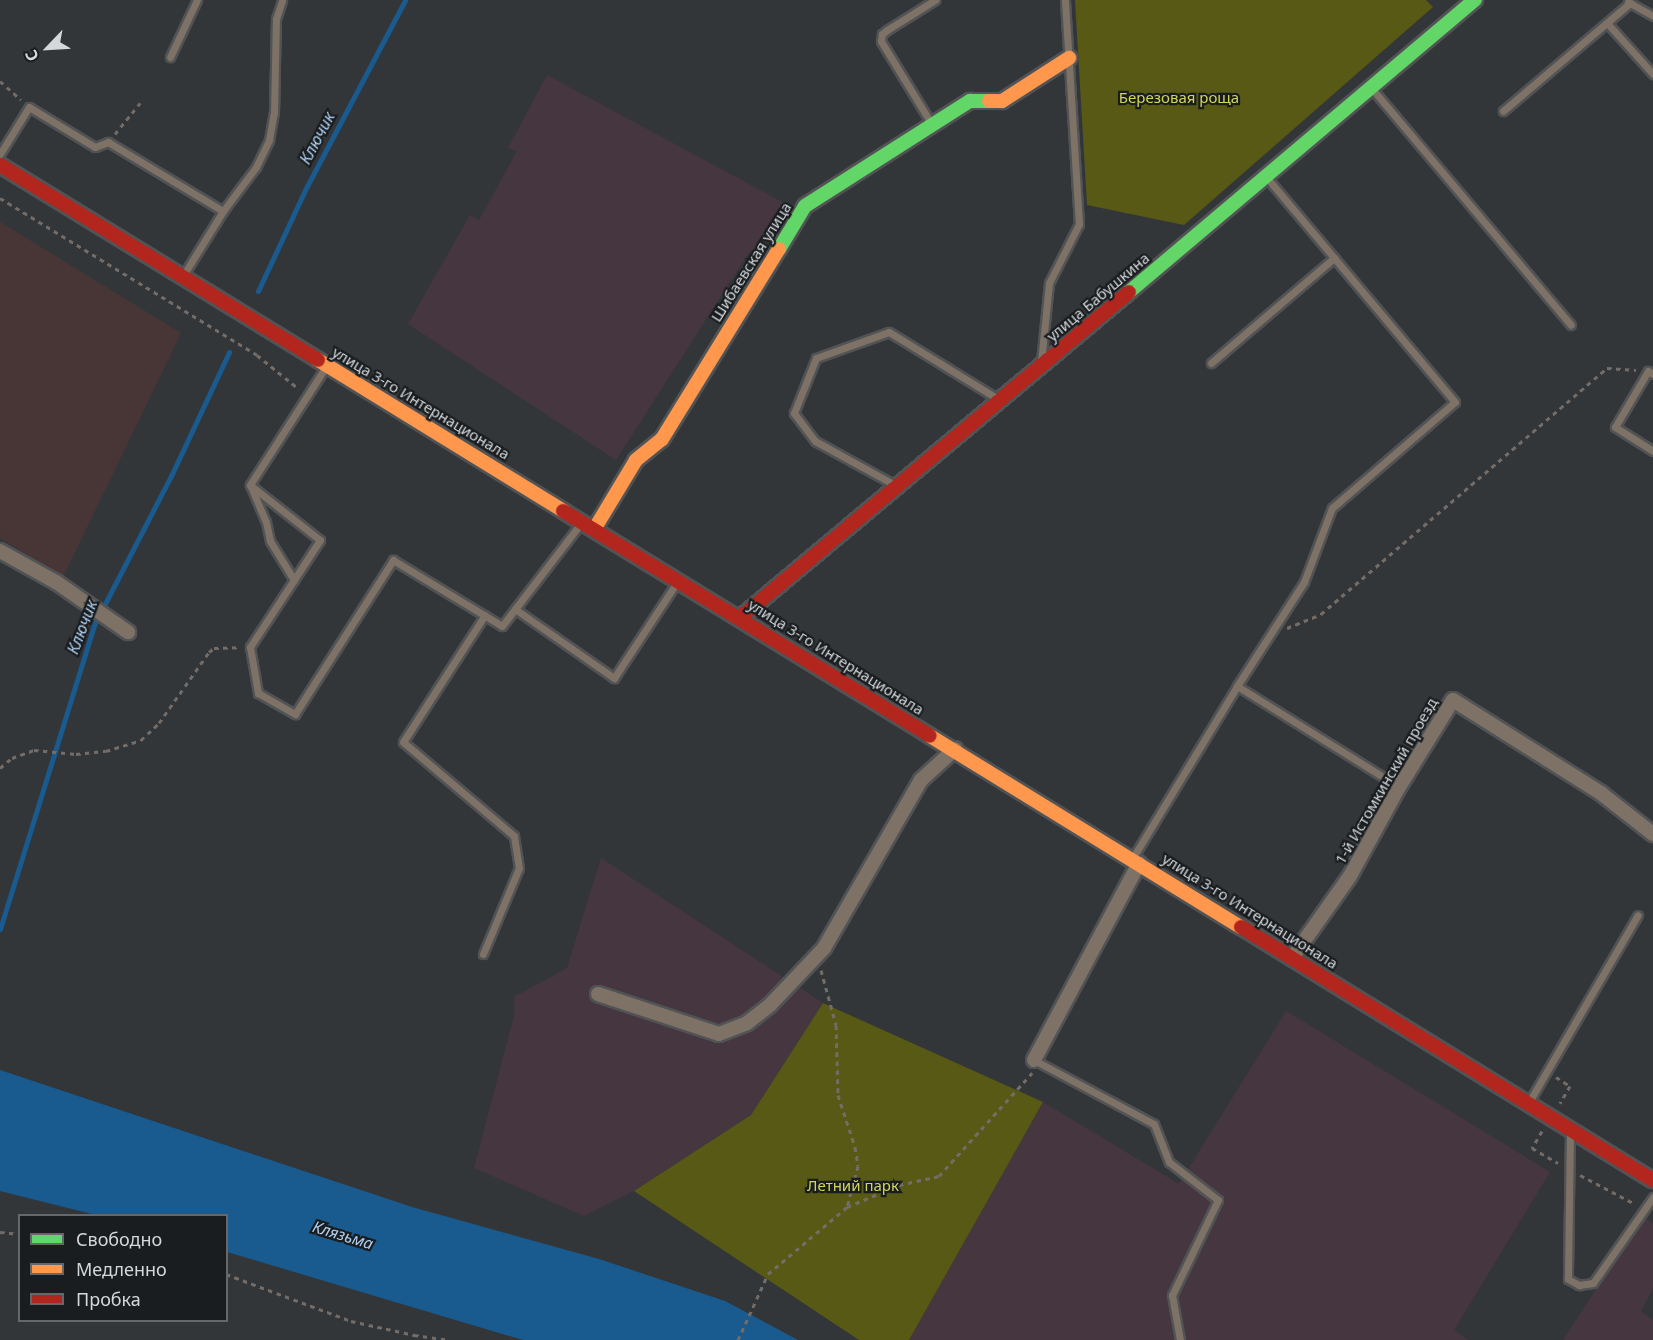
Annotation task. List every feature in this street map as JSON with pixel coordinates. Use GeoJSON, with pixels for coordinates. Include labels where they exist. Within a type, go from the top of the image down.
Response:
{"type":"FeatureCollection","features":[{"type":"Feature","properties":{"kind":"main road","name":"улица Бабушкина"},"geometry":{"type":"LineString","coordinates":[[741,617],[898,488],[1475,0]]}},
{"type":"Feature","properties":{"kind":"main road","name":"Шибаевская улица"},"geometry":{"type":"LineString","coordinates":[[589,525],[636,460],[662,439],[805,206],[975,100],[992,102],[1002,100],[1069,58]]}},
{"type":"Feature","properties":{"kind":"main road","name":"улица 3-го Интернационала"},"geometry":{"type":"LineString","coordinates":[[0,165],[741,617],[1653,1179]]}},
{"type":"Feature","properties":{"kind":"street"},"geometry":{"type":"LineString","coordinates":[[0,551],[56,582],[128,632]]}},
{"type":"Feature","properties":{"kind":"street","name":"1-й Истомкинский проезд"},"geometry":{"type":"LineString","coordinates":[[1292,958],[1350,876],[1399,787],[1453,700],[1602,794],[1653,834]]}},
{"type":"Feature","properties":{"kind":"street"},"geometry":{"type":"LineString","coordinates":[[598,994],[719,1034],[747,1023],[770,1005],[824,948],[921,780],[955,750]]}},
{"type":"Feature","properties":{"kind":"street"},"geometry":{"type":"LineString","coordinates":[[1038,1062],[1136,861]]}},
{"type":"Feature","properties":{"kind":"lane"},"geometry":{"type":"LineString","coordinates":[[170,57],[197,0]]}},
{"type":"Feature","properties":{"kind":"lane"},"geometry":{"type":"LineString","coordinates":[[183,277],[223,211],[256,167],[269,140],[274,113],[276,19],[282,0]]}},
{"type":"Feature","properties":{"kind":"lane"},"geometry":{"type":"LineString","coordinates":[[933,125],[881,41],[882,34],[887,30],[935,0]]}},
{"type":"Feature","properties":{"kind":"lane"},"geometry":{"type":"LineString","coordinates":[[1040,367],[1050,283],[1079,224],[1065,0]]}},
{"type":"Feature","properties":{"kind":"lane"},"geometry":{"type":"LineString","coordinates":[[1503,111],[1607,23],[1628,2],[1653,16]]}},
{"type":"Feature","properties":{"kind":"lane"},"geometry":{"type":"LineString","coordinates":[[1607,23],[1653,74]]}},
{"type":"Feature","properties":{"kind":"lane"},"geometry":{"type":"LineString","coordinates":[[1371,88],[1571,325]]}},
{"type":"Feature","properties":{"kind":"lane"},"geometry":{"type":"LineString","coordinates":[[0,154],[29,107],[95,147],[108,142],[223,211]]}},
{"type":"Feature","properties":{"kind":"lane"},"geometry":{"type":"LineString","coordinates":[[1136,861],[1237,686],[1304,582],[1332,508],[1455,402],[1266,177]]}},
{"type":"Feature","properties":{"kind":"lane"},"geometry":{"type":"LineString","coordinates":[[1211,363],[1334,258]]}},
{"type":"Feature","properties":{"kind":"lane"},"geometry":{"type":"LineString","coordinates":[[898,488],[815,441],[794,413],[816,358],[889,332],[1000,400]]}},
{"type":"Feature","properties":{"kind":"lane"},"geometry":{"type":"LineString","coordinates":[[250,485],[327,365]]}},
{"type":"Feature","properties":{"kind":"lane"},"geometry":{"type":"LineString","coordinates":[[1651,372],[1615,427],[1653,451]]}},
{"type":"Feature","properties":{"kind":"lane"},"geometry":{"type":"LineString","coordinates":[[250,485],[320,540],[250,647],[258,693],[294,714],[393,560],[502,626],[589,525]]}},
{"type":"Feature","properties":{"kind":"lane"},"geometry":{"type":"LineString","coordinates":[[250,485],[266,522],[270,541],[294,580]]}},
{"type":"Feature","properties":{"kind":"lane"},"geometry":{"type":"LineString","coordinates":[[515,609],[614,678],[679,579]]}},
{"type":"Feature","properties":{"kind":"lane"},"geometry":{"type":"LineString","coordinates":[[483,954],[519,868],[514,837],[403,742],[485,615]]}},
{"type":"Feature","properties":{"kind":"lane"},"geometry":{"type":"LineString","coordinates":[[1237,686],[1399,787]]}},
{"type":"Feature","properties":{"kind":"lane"},"geometry":{"type":"LineString","coordinates":[[1529,1102],[1638,915]]}},
{"type":"Feature","properties":{"kind":"lane"},"geometry":{"type":"LineString","coordinates":[[1038,1062],[1154,1124],[1169,1162],[1218,1200],[1172,1295],[1180,1340]]}},
{"type":"Feature","properties":{"kind":"lane"},"geometry":{"type":"LineString","coordinates":[[1570,1126],[1568,1279],[1579,1285],[1593,1283],[1653,1197]]}},
{"type":"Feature","properties":{"kind":"path"},"geometry":{"type":"LineString","coordinates":[[0,81],[29,107]]}},
{"type":"Feature","properties":{"kind":"path"},"geometry":{"type":"LineString","coordinates":[[108,142],[140,103]]}},
{"type":"Feature","properties":{"kind":"path"},"geometry":{"type":"LineString","coordinates":[[0,198],[257,355],[307,395]]}},
{"type":"Feature","properties":{"kind":"path"},"geometry":{"type":"LineString","coordinates":[[1269,636],[1321,614],[1606,368],[1651,372]]}},
{"type":"Feature","properties":{"kind":"path"},"geometry":{"type":"LineString","coordinates":[[0,768],[12,758],[34,750],[76,754],[106,751],[141,740],[159,723],[209,652],[214,648],[250,647]]}},
{"type":"Feature","properties":{"kind":"path"},"geometry":{"type":"LineString","coordinates":[[824,948],[821,970],[836,1024],[838,1095],[855,1147],[858,1166],[847,1207]]}},
{"type":"Feature","properties":{"kind":"path"},"geometry":{"type":"LineString","coordinates":[[738,1340],[768,1274],[847,1207],[898,1185],[939,1176],[1038,1062]]}},
{"type":"Feature","properties":{"kind":"path"},"geometry":{"type":"LineString","coordinates":[[0,1232],[18,1234]]}},
{"type":"Feature","properties":{"kind":"path"},"geometry":{"type":"LineString","coordinates":[[228,1275],[351,1321],[414,1335],[450,1340]]}},
{"type":"Feature","properties":{"kind":"shaded area"},"geometry":{"type":"Polygon","coordinates":[[[547,75],[786,204],[770,232],[748,254],[616,460],[408,324],[470,215],[479,220],[517,151],[508,148],[547,75]]]}},
{"type":"Feature","properties":{"kind":"shaded area"},"geometry":{"type":"Polygon","coordinates":[[[0,222],[181,333],[63,577],[0,538],[0,222]]]}},
{"type":"Feature","properties":{"kind":"shaded area"},"geometry":{"type":"Polygon","coordinates":[[[601,858],[823,1003],[751,1115],[634,1191],[584,1216],[474,1168],[515,1012],[514,997],[567,968],[601,858]]]}},
{"type":"Feature","properties":{"kind":"shaded area"},"geometry":{"type":"Polygon","coordinates":[[[1286,1011],[1550,1172],[1454,1330],[1468,1340],[909,1340],[1043,1102],[1179,1184],[1286,1011]]]}},
{"type":"Feature","properties":{"kind":"shaded area"},"geometry":{"type":"Polygon","coordinates":[[[1643,1216],[1653,1223],[1653,1288],[1641,1311],[1653,1320],[1653,1340],[1563,1340],[1643,1216]]]}},
{"type":"Feature","properties":{"kind":"green space","name":"Березовая роща"},"geometry":{"type":"Polygon","coordinates":[[[1075,0],[1426,0],[1433,7],[1184,225],[1087,205],[1075,0]]]}},
{"type":"Feature","properties":{"kind":"green space","name":"Летний парк"},"geometry":{"type":"Polygon","coordinates":[[[823,1003],[1043,1102],[909,1340],[859,1340],[634,1191],[751,1115],[823,1003]]]}},
{"type":"Feature","properties":{"kind":"water","name":"Клязьма"},"geometry":{"type":"Polygon","coordinates":[[[0,1070],[412,1207],[599,1259],[725,1301],[798,1340],[523,1340],[228,1252],[228,1214],[92,1214],[0,1191],[0,1070]]]}},
{"type":"Feature","properties":{"kind":"waterway","name":"Ключик"},"geometry":{"type":"LineString","coordinates":[[258,291],[305,190],[405,0]]}},
{"type":"Feature","properties":{"kind":"waterway","name":"Ключик"},"geometry":{"type":"LineString","coordinates":[[0,929],[94,625],[171,476],[229,352]]}},
{"type":"Feature","properties":{"kind":"traffic: fast"},"geometry":{"type":"LineString","coordinates":[[1129,292],[1475,0]]}},
{"type":"Feature","properties":{"kind":"traffic: fast"},"geometry":{"type":"LineString","coordinates":[[779,249],[805,206],[970,101],[989,101]]}},
{"type":"Feature","properties":{"kind":"traffic: slow"},"geometry":{"type":"LineString","coordinates":[[989,101],[1002,101],[1069,58]]}},
{"type":"Feature","properties":{"kind":"traffic: slow"},"geometry":{"type":"LineString","coordinates":[[595,528],[636,460],[662,439],[779,249]]}},
{"type":"Feature","properties":{"kind":"traffic: slow"},"geometry":{"type":"LineString","coordinates":[[318,360],[563,511]]}},
{"type":"Feature","properties":{"kind":"traffic: slow"},"geometry":{"type":"LineString","coordinates":[[930,736],[1241,927]]}},
{"type":"Feature","properties":{"kind":"traffic: jam"},"geometry":{"type":"LineString","coordinates":[[0,165],[318,360]]}},
{"type":"Feature","properties":{"kind":"traffic: jam"},"geometry":{"type":"LineString","coordinates":[[741,617],[1129,292]]}},
{"type":"Feature","properties":{"kind":"traffic: jam"},"geometry":{"type":"LineString","coordinates":[[563,511],[930,736]]}},
{"type":"Feature","properties":{"kind":"traffic: jam"},"geometry":{"type":"LineString","coordinates":[[1241,927],[1653,1180]]}}]}
